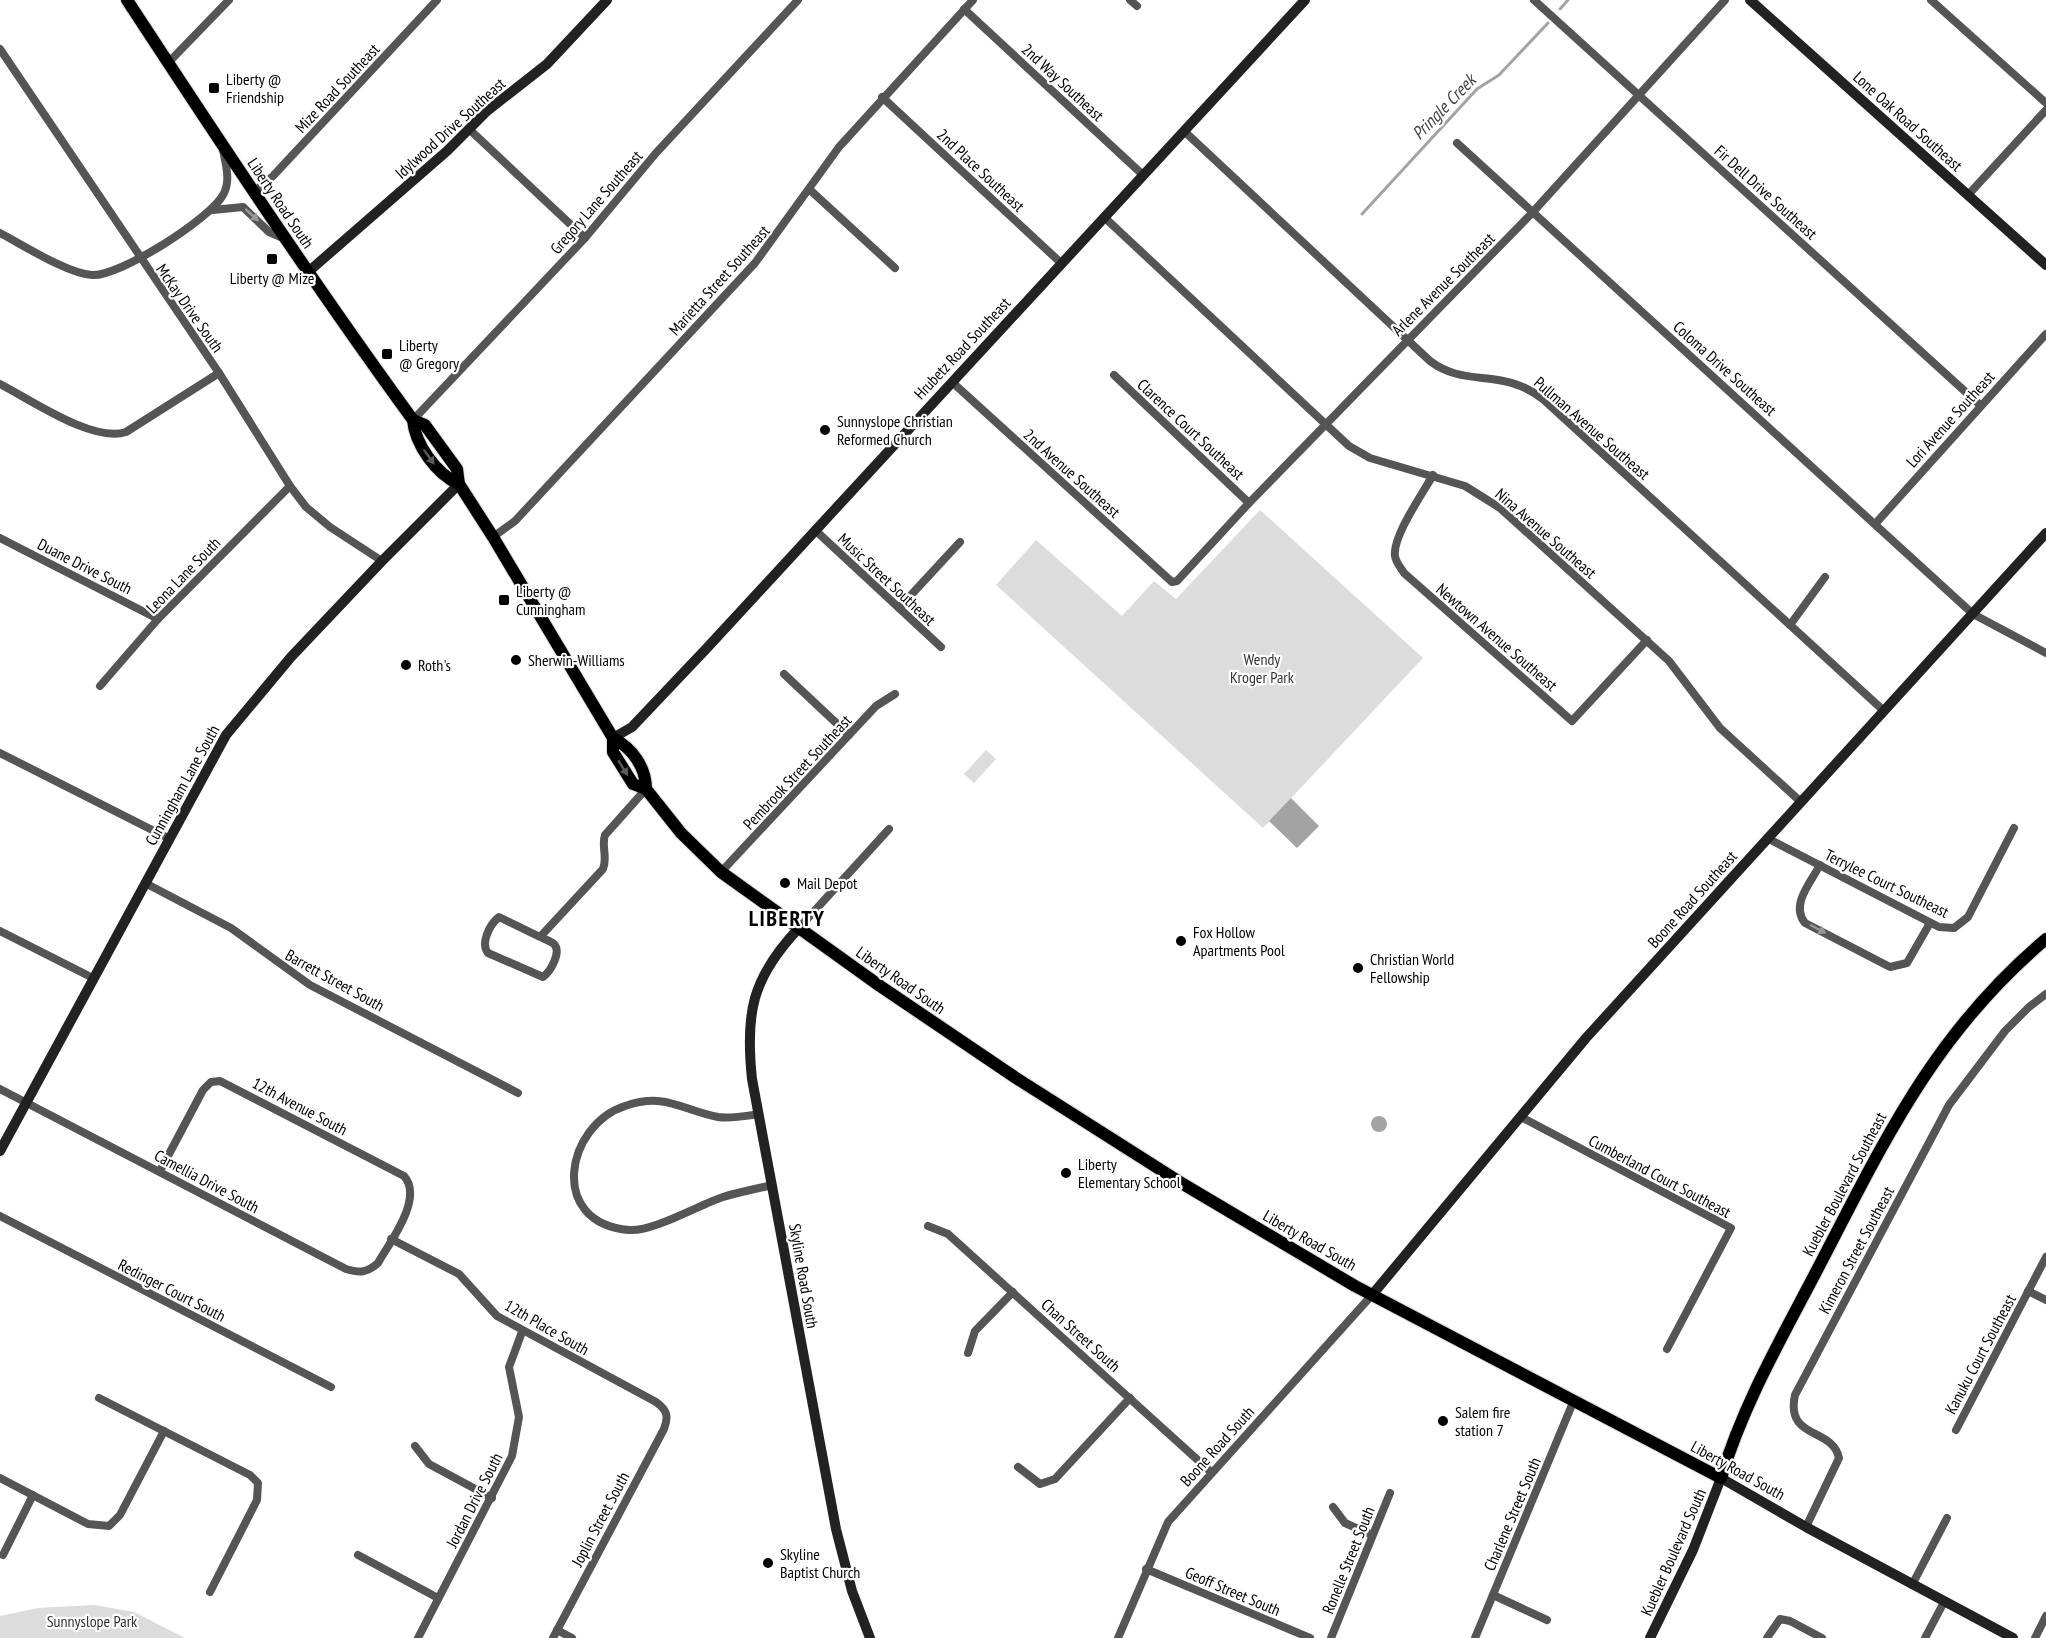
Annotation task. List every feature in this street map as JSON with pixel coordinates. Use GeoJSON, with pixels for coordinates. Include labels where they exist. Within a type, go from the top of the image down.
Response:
{"type":"FeatureCollection","features":[{"type":"Feature","properties":{"kind":"main road","name":"Liberty Road South"},"geometry":{"type":"LineString","coordinates":[[127,0],[223,148],[308,272],[413,420],[425,425],[457,469],[459,484],[613,738],[627,746],[646,775],[646,789],[681,833],[721,872],[798,929],[1074,1116],[1201,1195],[1372,1295],[1721,1478]]}},
{"type":"Feature","properties":{"kind":"main road","name":"Kuebler Boulevard Southeast"},"geometry":{"type":"LineString","coordinates":[[1721,1478],[1758,1384],[1910,1096],[1942,1048],[1979,1003],[2006,974],[2046,939]]}},
{"type":"Feature","properties":{"kind":"street"},"geometry":{"type":"LineString","coordinates":[[168,63],[229,0]]}},
{"type":"Feature","properties":{"kind":"street","name":"Mize Road Southeast"},"geometry":{"type":"LineString","coordinates":[[254,192],[273,176],[437,0]]}},
{"type":"Feature","properties":{"kind":"street","name":"Idylwood Drive Southeast"},"geometry":{"type":"LineString","coordinates":[[308,272],[470,130],[494,106],[547,64],[607,0]]}},
{"type":"Feature","properties":{"kind":"street","name":"Gregory Lane Southeast"},"geometry":{"type":"LineString","coordinates":[[413,420],[585,238],[656,153],[798,0]]}},
{"type":"Feature","properties":{"kind":"street","name":"Marietta Street Southeast"},"geometry":{"type":"LineString","coordinates":[[493,537],[515,521],[755,263],[839,147],[882,97],[973,0]]}},
{"type":"Feature","properties":{"kind":"street"},"geometry":{"type":"LineString","coordinates":[[1130,0],[1137,6]]}},
{"type":"Feature","properties":{"kind":"street","name":"Hrubetz Road Southeast"},"geometry":{"type":"LineString","coordinates":[[613,738],[632,727],[1305,0]]}},
{"type":"Feature","properties":{"kind":"street","name":"Fir Dell Drive Southeast"},"geometry":{"type":"LineString","coordinates":[[1534,0],[1980,405]]}},
{"type":"Feature","properties":{"kind":"street","name":"Arlene Avenue Southeast"},"geometry":{"type":"LineString","coordinates":[[1174,583],[1406,340],[1532,213],[1725,0]]}},
{"type":"Feature","properties":{"kind":"street","name":"Lone Oak Road Southeast"},"geometry":{"type":"LineString","coordinates":[[1750,0],[2046,265]]}},
{"type":"Feature","properties":{"kind":"street"},"geometry":{"type":"LineString","coordinates":[[1931,0],[2046,103]]}},
{"type":"Feature","properties":{"kind":"street","name":"2nd Way Southeast"},"geometry":{"type":"LineString","coordinates":[[964,9],[1143,175]]}},
{"type":"Feature","properties":{"kind":"street","name":"McKay Drive South"},"geometry":{"type":"LineString","coordinates":[[0,49],[139,259],[219,374],[290,486],[306,507],[330,527],[382,561]]}},
{"type":"Feature","properties":{"kind":"street","name":"2nd Place Southeast"},"geometry":{"type":"LineString","coordinates":[[882,97],[1061,263]]}},
{"type":"Feature","properties":{"kind":"street"},"geometry":{"type":"LineString","coordinates":[[1968,195],[2046,110]]}},
{"type":"Feature","properties":{"kind":"street"},"geometry":{"type":"LineString","coordinates":[[470,130],[585,238]]}},
{"type":"Feature","properties":{"kind":"street","name":"Pullman Avenue Southeast"},"geometry":{"type":"LineString","coordinates":[[1184,131],[1406,340],[1446,371],[1509,380],[1532,390],[1884,711]]}},
{"type":"Feature","properties":{"kind":"street","name":"Coloma Drive Southeast"},"geometry":{"type":"LineString","coordinates":[[1457,143],[1876,523],[1973,614],[2046,653]]}},
{"type":"Feature","properties":{"kind":"street"},"geometry":{"type":"LineString","coordinates":[[0,233],[82,274],[101,275],[115,272],[139,259],[213,210],[224,193],[228,178],[223,148]]}},
{"type":"Feature","properties":{"kind":"street"},"geometry":{"type":"LineString","coordinates":[[809,189],[895,268]]}},
{"type":"Feature","properties":{"kind":"street"},"geometry":{"type":"LineString","coordinates":[[213,210],[243,207],[269,232],[286,240]]}},
{"type":"Feature","properties":{"kind":"street","name":"Nina Avenue Southeast"},"geometry":{"type":"LineString","coordinates":[[1104,218],[1349,446],[1371,458],[1465,486],[1500,508],[1669,661],[1720,728],[1801,802]]}},
{"type":"Feature","properties":{"kind":"street","name":"Lori Avenue Southeast"},"geometry":{"type":"LineString","coordinates":[[1876,523],[2046,334]]}},
{"type":"Feature","properties":{"kind":"street"},"geometry":{"type":"LineString","coordinates":[[0,384],[88,429],[116,435],[126,432],[219,374]]}},
{"type":"Feature","properties":{"kind":"street","name":"Clarence Court Southeast"},"geometry":{"type":"LineString","coordinates":[[1114,375],[1249,503]]}},
{"type":"Feature","properties":{"kind":"street","name":"2nd Avenue Southeast"},"geometry":{"type":"LineString","coordinates":[[952,382],[1174,583]]}},
{"type":"Feature","properties":{"kind":"street","name":"Newtown Avenue Southeast"},"geometry":{"type":"LineString","coordinates":[[1433,475],[1397,539],[1395,555],[1398,564],[1404,573],[1572,721],[1647,640]]}},
{"type":"Feature","properties":{"kind":"street","name":"Cunningham Lane South"},"geometry":{"type":"LineString","coordinates":[[0,1151],[213,755],[239,717],[382,561],[459,484]]}},
{"type":"Feature","properties":{"kind":"street","name":"Leona Lane South"},"geometry":{"type":"LineString","coordinates":[[100,686],[158,619],[290,486]]}},
{"type":"Feature","properties":{"kind":"street","name":"Music Street Southeast"},"geometry":{"type":"LineString","coordinates":[[815,530],[941,647]]}},
{"type":"Feature","properties":{"kind":"street","name":"Boone Road Southeast"},"geometry":{"type":"LineString","coordinates":[[1372,1295],[1586,1038],[2046,533]]}},
{"type":"Feature","properties":{"kind":"street","name":"Duane Drive South"},"geometry":{"type":"LineString","coordinates":[[0,538],[158,619]]}},
{"type":"Feature","properties":{"kind":"street"},"geometry":{"type":"LineString","coordinates":[[899,608],[960,542]]}},
{"type":"Feature","properties":{"kind":"street"},"geometry":{"type":"LineString","coordinates":[[1790,625],[1825,577]]}},
{"type":"Feature","properties":{"kind":"street"},"geometry":{"type":"LineString","coordinates":[[783,674],[849,735]]}},
{"type":"Feature","properties":{"kind":"street","name":"Pembrook Street Southeast"},"geometry":{"type":"LineString","coordinates":[[721,872],[876,706],[895,694]]}},
{"type":"Feature","properties":{"kind":"street"},"geometry":{"type":"LineString","coordinates":[[0,753],[168,838]]}},
{"type":"Feature","properties":{"kind":"street"},"geometry":{"type":"LineString","coordinates":[[540,937],[603,869],[606,857],[603,840],[605,835],[646,789]]}},
{"type":"Feature","properties":{"kind":"street","name":"Terrylee Court Southeast"},"geometry":{"type":"LineString","coordinates":[[1767,838],[1930,923],[1948,928],[1960,925],[1968,916],[2014,828]]}},
{"type":"Feature","properties":{"kind":"street"},"geometry":{"type":"LineString","coordinates":[[798,929],[889,829]]}},
{"type":"Feature","properties":{"kind":"street"},"geometry":{"type":"LineString","coordinates":[[1820,865],[1799,904],[1801,918],[1805,923],[1890,967],[1902,966],[1913,956],[1930,923]]}},
{"type":"Feature","properties":{"kind":"street","name":"Barrett Street South"},"geometry":{"type":"LineString","coordinates":[[145,883],[231,928],[310,985],[518,1092]]}},
{"type":"Feature","properties":{"kind":"street"},"geometry":{"type":"LineString","coordinates":[[499,917],[540,937],[555,944],[557,949],[557,954],[543,977],[488,953],[484,948],[484,943],[495,920],[499,917]]}},
{"type":"Feature","properties":{"kind":"street","name":"Skyline Road South"},"geometry":{"type":"LineString","coordinates":[[798,929],[781,947],[763,974],[751,1006],[748,1041],[759,1114],[836,1529],[852,1591],[870,1638]]}},
{"type":"Feature","properties":{"kind":"street"},"geometry":{"type":"LineString","coordinates":[[0,931],[93,978]]}},
{"type":"Feature","properties":{"kind":"street","name":"Kimeron Street Southeast"},"geometry":{"type":"LineString","coordinates":[[1806,1527],[1839,1458],[1836,1447],[1799,1425],[1793,1406],[1795,1395],[1949,1105],[1998,1039],[2029,1006],[2046,994]]}},
{"type":"Feature","properties":{"kind":"street","name":"12th Avenue South"},"geometry":{"type":"LineString","coordinates":[[160,1171],[203,1090],[212,1083],[220,1081],[404,1176],[410,1183],[411,1200],[391,1239]]}},
{"type":"Feature","properties":{"kind":"street","name":"Camellia Drive South"},"geometry":{"type":"LineString","coordinates":[[0,1089],[346,1269],[363,1272],[371,1270],[378,1263],[391,1239]]}},
{"type":"Feature","properties":{"kind":"street"},"geometry":{"type":"LineString","coordinates":[[759,1114],[718,1117],[674,1102],[650,1100],[623,1106],[594,1128],[581,1148],[573,1183],[575,1196],[580,1206],[592,1218],[631,1230],[647,1227],[724,1197],[772,1185]]}},
{"type":"Feature","properties":{"kind":"street","name":"Cumberland Court Southeast"},"geometry":{"type":"LineString","coordinates":[[1521,1117],[1731,1228],[1667,1349]]}},
{"type":"Feature","properties":{"kind":"street","name":"Redinger Court South"},"geometry":{"type":"LineString","coordinates":[[0,1216],[331,1387]]}},
{"type":"Feature","properties":{"kind":"street","name":"Chan Street South"},"geometry":{"type":"LineString","coordinates":[[928,1226],[948,1234],[1211,1472]]}},
{"type":"Feature","properties":{"kind":"street","name":"12th Place South"},"geometry":{"type":"LineString","coordinates":[[391,1239],[459,1274],[488,1308],[522,1332],[656,1402],[666,1412]]}},
{"type":"Feature","properties":{"kind":"street","name":"Kanuku Court Southeast"},"geometry":{"type":"LineString","coordinates":[[1956,1430],[2046,1257]]}},
{"type":"Feature","properties":{"kind":"street"},"geometry":{"type":"LineString","coordinates":[[2028,1291],[2046,1300]]}},
{"type":"Feature","properties":{"kind":"street"},"geometry":{"type":"LineString","coordinates":[[968,1353],[975,1331],[1013,1292]]}},
{"type":"Feature","properties":{"kind":"street","name":"Boone Road South"},"geometry":{"type":"LineString","coordinates":[[1118,1638],[1168,1522],[1372,1295]]}},
{"type":"Feature","properties":{"kind":"street","name":"Jordan Drive South"},"geometry":{"type":"LineString","coordinates":[[418,1638],[512,1456],[518,1432],[518,1404],[509,1367],[522,1332]]}},
{"type":"Feature","properties":{"kind":"street"},"geometry":{"type":"LineString","coordinates":[[99,1398],[250,1475],[258,1483],[257,1500],[210,1592]]}},
{"type":"Feature","properties":{"kind":"street"},"geometry":{"type":"LineString","coordinates":[[1018,1467],[1040,1484],[1055,1479],[1130,1398]]}},
{"type":"Feature","properties":{"kind":"street","name":"Charlene Street South"},"geometry":{"type":"LineString","coordinates":[[1475,1638],[1574,1400]]}},
{"type":"Feature","properties":{"kind":"street","name":"Joplin Street South"},"geometry":{"type":"LineString","coordinates":[[552,1638],[664,1429],[668,1419],[666,1412]]}},
{"type":"Feature","properties":{"kind":"street"},"geometry":{"type":"LineString","coordinates":[[0,1478],[88,1524],[98,1527],[109,1526],[120,1515],[165,1431]]}},
{"type":"Feature","properties":{"kind":"street"},"geometry":{"type":"LineString","coordinates":[[415,1446],[429,1464],[492,1498]]}},
{"type":"Feature","properties":{"kind":"street","name":"Liberty Road South"},"geometry":{"type":"LineString","coordinates":[[1721,1478],[1806,1527],[2013,1638]]}},
{"type":"Feature","properties":{"kind":"street","name":"Kuebler Boulevard South"},"geometry":{"type":"LineString","coordinates":[[1650,1638],[1693,1550],[1721,1478]]}},
{"type":"Feature","properties":{"kind":"street","name":"Ronelle Street South"},"geometry":{"type":"LineString","coordinates":[[1331,1638],[1390,1493]]}},
{"type":"Feature","properties":{"kind":"street"},"geometry":{"type":"LineString","coordinates":[[3,1555],[33,1495]]}},
{"type":"Feature","properties":{"kind":"street"},"geometry":{"type":"LineString","coordinates":[[1333,1507],[1346,1523],[1372,1535]]}},
{"type":"Feature","properties":{"kind":"street"},"geometry":{"type":"LineString","coordinates":[[1912,1585],[1947,1518]]}},
{"type":"Feature","properties":{"kind":"street"},"geometry":{"type":"LineString","coordinates":[[358,1555],[438,1598]]}},
{"type":"Feature","properties":{"kind":"street","name":"Geoff Street South"},"geometry":{"type":"LineString","coordinates":[[1146,1569],[1310,1638]]}},
{"type":"Feature","properties":{"kind":"street"},"geometry":{"type":"LineString","coordinates":[[1493,1595],[1547,1620]]}},
{"type":"Feature","properties":{"kind":"street"},"geometry":{"type":"LineString","coordinates":[[1925,1638],[1944,1602]]}},
{"type":"Feature","properties":{"kind":"street"},"geometry":{"type":"LineString","coordinates":[[2035,1638],[2046,1616]]}},
{"type":"Feature","properties":{"kind":"street"},"geometry":{"type":"LineString","coordinates":[[1767,1638],[1780,1619],[1790,1621],[1822,1638]]}},
{"type":"Feature","properties":{"kind":"street"},"geometry":{"type":"LineString","coordinates":[[557,1630],[572,1638]]}},
{"type":"Feature","properties":{"kind":"green space","name":"Wendy Kroger Park"},"geometry":{"type":"Polygon","coordinates":[[[1260,510],[1423,658],[1263,828],[996,585],[1036,540],[1122,616],[1154,581],[1176,599],[1260,510]]]}},
{"type":"Feature","properties":{"kind":"green space"},"geometry":{"type":"Polygon","coordinates":[[[986,750],[996,759],[974,783],[964,774],[986,750]]]}},
{"type":"Feature","properties":{"kind":"green space","name":"Sunnyslope Park"},"geometry":{"type":"Polygon","coordinates":[[[94,1605],[134,1612],[185,1638],[0,1638],[0,1616],[38,1608],[94,1605]]]}},
{"type":"Feature","properties":{"kind":"shaded area"},"geometry":{"type":"Polygon","coordinates":[[[1291,798],[1319,826],[1297,848],[1269,821],[1291,798]]]}},
{"type":"Feature","properties":{"kind":"shaded area"},"geometry":{"type":"Polygon","coordinates":[[[1379,1116],[1385,1118],[1387,1124],[1385,1130],[1379,1132],[1373,1130],[1371,1124],[1373,1118],[1379,1116]]]}},
{"type":"Feature","properties":{"kind":"waterway","name":"Pringle Creek"},"geometry":{"type":"LineString","coordinates":[[1560,9],[1568,0]]}},
{"type":"Feature","properties":{"kind":"waterway","name":"Pringle Creek"},"geometry":{"type":"LineString","coordinates":[[1362,214],[1477,89],[1499,75],[1548,23]]}},
{"type":"Feature","properties":{"kind":"place","name":"Liberty @ Friendship"},"geometry":{"type":"Point","coordinates":[214,88]}},
{"type":"Feature","properties":{"kind":"place","name":"Liberty @ Mize"},"geometry":{"type":"Point","coordinates":[272,259]}},
{"type":"Feature","properties":{"kind":"place","name":"Liberty @ Gregory"},"geometry":{"type":"Point","coordinates":[387,354]}},
{"type":"Feature","properties":{"kind":"place","name":"Sunnyslope Christian Reformed Church"},"geometry":{"type":"Point","coordinates":[825,430]}},
{"type":"Feature","properties":{"kind":"place","name":"Liberty @ Cunningham"},"geometry":{"type":"Point","coordinates":[504,600]}},
{"type":"Feature","properties":{"kind":"place","name":"Sherwin-Williams"},"geometry":{"type":"Point","coordinates":[516,660]}},
{"type":"Feature","properties":{"kind":"place","name":"Roth's"},"geometry":{"type":"Point","coordinates":[406,665]}},
{"type":"Feature","properties":{"kind":"place","name":"Mail Depot"},"geometry":{"type":"Point","coordinates":[785,883]}},
{"type":"Feature","properties":{"kind":"place","name":"Fox Hollow Apartments Pool"},"geometry":{"type":"Point","coordinates":[1181,941]}},
{"type":"Feature","properties":{"kind":"place","name":"Christian World Fellowship"},"geometry":{"type":"Point","coordinates":[1358,968]}},
{"type":"Feature","properties":{"kind":"place","name":"Liberty Elementary School"},"geometry":{"type":"Point","coordinates":[1066,1173]}},
{"type":"Feature","properties":{"kind":"place","name":"Salem fire station 7"},"geometry":{"type":"Point","coordinates":[1443,1421]}},
{"type":"Feature","properties":{"kind":"place","name":"Skyline Baptist Church"},"geometry":{"type":"Point","coordinates":[768,1563]}},
{"type":"Feature","properties":{"kind":"district","name":"LIBERTY"},"geometry":{"type":"Point","coordinates":[787,918]}}]}
